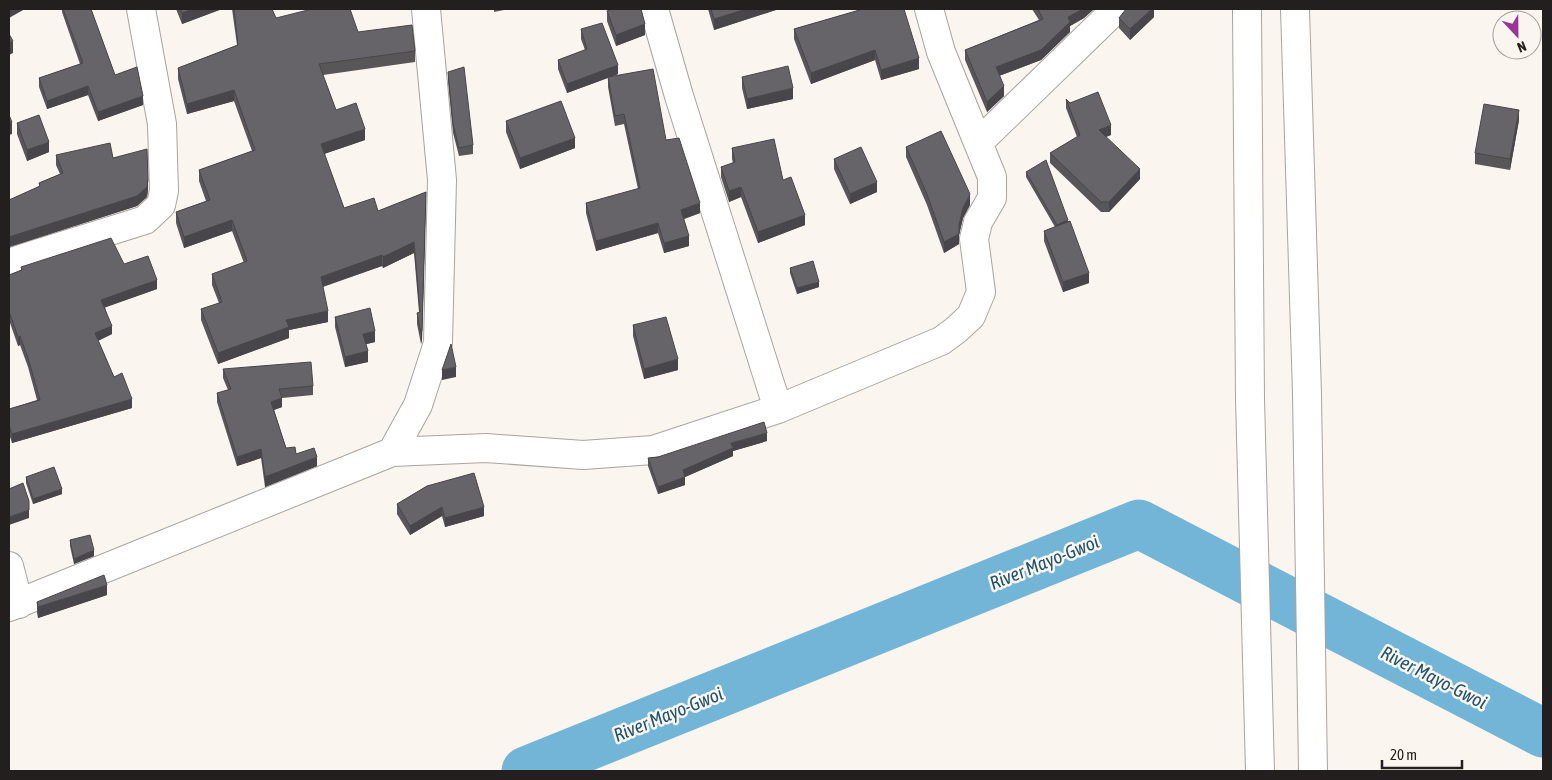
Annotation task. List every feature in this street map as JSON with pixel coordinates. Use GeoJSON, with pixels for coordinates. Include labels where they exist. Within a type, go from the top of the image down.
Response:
{"type":"FeatureCollection","features":[{"type":"Feature","properties":{"kind":"street"},"geometry":{"type":"LineString","coordinates":[[9,263],[144,220],[161,205],[164,191],[162,124],[141,9]]}},
{"type":"Feature","properties":{"kind":"street"},"geometry":{"type":"LineString","coordinates":[[392,452],[418,404],[438,343],[442,180],[426,9]]}},
{"type":"Feature","properties":{"kind":"street"},"geometry":{"type":"LineString","coordinates":[[654,9],[685,115],[778,409]]}},
{"type":"Feature","properties":{"kind":"street"},"geometry":{"type":"LineString","coordinates":[[9,566],[14,606],[392,452],[486,448],[583,455],[653,450],[778,409],[941,341],[971,316],[981,292],[974,239],[978,222],[992,198],[992,177],[941,52],[929,9]]}},
{"type":"Feature","properties":{"kind":"street"},"geometry":{"type":"LineString","coordinates":[[978,143],[1114,9]]}},
{"type":"Feature","properties":{"kind":"street"},"geometry":{"type":"LineString","coordinates":[[1247,9],[1250,399],[1260,771]]}},
{"type":"Feature","properties":{"kind":"street"},"geometry":{"type":"LineString","coordinates":[[1295,9],[1307,394],[1313,771]]}},
{"type":"Feature","properties":{"kind":"building"},"geometry":{"type":"Polygon","coordinates":[[[63,9],[91,9],[115,75],[137,67],[143,96],[98,112],[88,86],[47,101],[39,78],[83,63],[63,9]]]}},
{"type":"Feature","properties":{"kind":"building"},"geometry":{"type":"Polygon","coordinates":[[[180,9],[193,9],[182,13],[180,9]]]}},
{"type":"Feature","properties":{"kind":"building"},"geometry":{"type":"Polygon","coordinates":[[[234,9],[272,9],[276,18],[312,9],[350,9],[358,32],[412,25],[415,51],[319,64],[336,110],[356,103],[365,129],[321,144],[344,208],[374,198],[378,211],[426,192],[421,333],[417,313],[420,312],[414,242],[383,257],[382,255],[321,277],[328,311],[286,320],[289,327],[218,353],[201,309],[222,302],[212,274],[247,261],[232,220],[184,237],[176,212],[210,200],[199,170],[255,150],[234,90],[187,104],[178,68],[238,45],[234,9]]]}},
{"type":"Feature","properties":{"kind":"building"},"geometry":{"type":"Polygon","coordinates":[[[612,9],[641,9],[645,24],[616,35],[607,11],[612,9]]]}},
{"type":"Feature","properties":{"kind":"building"},"geometry":{"type":"Polygon","coordinates":[[[711,9],[747,9],[714,19],[711,9]]]}},
{"type":"Feature","properties":{"kind":"building"},"geometry":{"type":"Polygon","coordinates":[[[863,9],[904,9],[919,58],[881,70],[875,50],[811,73],[794,29],[863,9]]]}},
{"type":"Feature","properties":{"kind":"building"},"geometry":{"type":"Polygon","coordinates":[[[1038,9],[1083,9],[1068,17],[1070,22],[1041,50],[996,67],[1004,86],[987,102],[965,50],[1043,19],[1038,9]]]}},
{"type":"Feature","properties":{"kind":"building"},"geometry":{"type":"Polygon","coordinates":[[[1126,9],[1152,9],[1130,29],[1119,18],[1126,9]]]}},
{"type":"Feature","properties":{"kind":"building"},"geometry":{"type":"Polygon","coordinates":[[[602,23],[618,65],[567,84],[558,60],[587,49],[581,29],[602,23]]]}},
{"type":"Feature","properties":{"kind":"building"},"geometry":{"type":"Polygon","coordinates":[[[9,34],[13,41],[9,43],[9,34]]]}},
{"type":"Feature","properties":{"kind":"building"},"geometry":{"type":"Polygon","coordinates":[[[788,66],[793,88],[747,99],[742,77],[788,66]]]}},
{"type":"Feature","properties":{"kind":"building"},"geometry":{"type":"Polygon","coordinates":[[[464,67],[473,145],[459,148],[453,124],[448,72],[464,67]]]}},
{"type":"Feature","properties":{"kind":"building"},"geometry":{"type":"Polygon","coordinates":[[[653,69],[666,140],[679,138],[700,203],[681,210],[689,236],[664,243],[658,223],[596,241],[586,203],[640,188],[624,114],[615,116],[608,77],[653,69]]]}},
{"type":"Feature","properties":{"kind":"building"},"geometry":{"type":"Polygon","coordinates":[[[1098,92],[1111,125],[1099,130],[1140,169],[1109,202],[1101,202],[1050,153],[1080,135],[1066,99],[1070,103],[1098,92]]]}},
{"type":"Feature","properties":{"kind":"building"},"geometry":{"type":"Polygon","coordinates":[[[561,101],[575,138],[520,158],[506,121],[561,101]]]}},
{"type":"Feature","properties":{"kind":"building"},"geometry":{"type":"Polygon","coordinates":[[[1484,104],[1519,110],[1510,159],[1475,153],[1484,104]]]}},
{"type":"Feature","properties":{"kind":"building"},"geometry":{"type":"Polygon","coordinates":[[[39,115],[49,142],[27,150],[17,123],[39,115]]]}},
{"type":"Feature","properties":{"kind":"building"},"geometry":{"type":"Polygon","coordinates":[[[941,131],[970,194],[963,208],[959,234],[944,242],[927,194],[906,147],[941,131]]]}},
{"type":"Feature","properties":{"kind":"building"},"geometry":{"type":"Polygon","coordinates":[[[774,139],[783,180],[791,177],[805,215],[758,232],[741,187],[729,191],[721,167],[735,162],[732,148],[774,139]]]}},
{"type":"Feature","properties":{"kind":"building"},"geometry":{"type":"Polygon","coordinates":[[[110,143],[113,158],[147,149],[147,187],[137,196],[9,237],[9,200],[40,186],[39,183],[63,173],[56,155],[110,143]]]}},
{"type":"Feature","properties":{"kind":"building"},"geometry":{"type":"Polygon","coordinates":[[[861,147],[877,182],[850,194],[834,159],[861,147]]]}},
{"type":"Feature","properties":{"kind":"building"},"geometry":{"type":"Polygon","coordinates":[[[1046,160],[1068,220],[1057,225],[1026,172],[1046,160]]]}},
{"type":"Feature","properties":{"kind":"building"},"geometry":{"type":"Polygon","coordinates":[[[1070,221],[1089,273],[1063,282],[1044,231],[1070,221]]]}},
{"type":"Feature","properties":{"kind":"building"},"geometry":{"type":"Polygon","coordinates":[[[111,238],[124,264],[148,256],[157,280],[101,300],[112,326],[95,333],[114,377],[122,373],[132,399],[12,434],[9,425],[9,409],[40,400],[28,358],[9,311],[9,275],[22,270],[21,267],[111,238]]]}},
{"type":"Feature","properties":{"kind":"building"},"geometry":{"type":"Polygon","coordinates":[[[813,261],[819,282],[797,288],[790,268],[813,261]]]}},
{"type":"Feature","properties":{"kind":"building"},"geometry":{"type":"Polygon","coordinates":[[[370,308],[375,331],[363,334],[368,351],[345,357],[335,317],[370,308]]]}},
{"type":"Feature","properties":{"kind":"building"},"geometry":{"type":"Polygon","coordinates":[[[666,317],[678,359],[644,369],[633,325],[666,317]]]}},
{"type":"Feature","properties":{"kind":"building"},"geometry":{"type":"Polygon","coordinates":[[[451,344],[456,367],[442,370],[451,344]]]}},
{"type":"Feature","properties":{"kind":"building"},"geometry":{"type":"Polygon","coordinates":[[[311,362],[313,386],[279,389],[282,398],[271,402],[286,448],[295,447],[296,454],[314,448],[317,457],[265,477],[261,449],[237,457],[217,393],[231,389],[223,369],[311,362]]]}},
{"type":"Feature","properties":{"kind":"building"},"geometry":{"type":"Polygon","coordinates":[[[764,422],[767,433],[731,443],[733,448],[683,470],[685,477],[658,487],[648,458],[658,457],[764,422]]]}},
{"type":"Feature","properties":{"kind":"building"},"geometry":{"type":"Polygon","coordinates":[[[54,467],[62,489],[33,499],[26,477],[54,467]]]}},
{"type":"Feature","properties":{"kind":"building"},"geometry":{"type":"Polygon","coordinates":[[[474,473],[484,507],[445,518],[442,507],[410,526],[397,504],[427,486],[474,473]]]}},
{"type":"Feature","properties":{"kind":"building"},"geometry":{"type":"Polygon","coordinates":[[[23,483],[29,501],[29,510],[9,517],[9,489],[23,483]]]}},
{"type":"Feature","properties":{"kind":"building"},"geometry":{"type":"Polygon","coordinates":[[[90,535],[94,550],[74,559],[70,540],[90,535]]]}},
{"type":"Feature","properties":{"kind":"building"},"geometry":{"type":"Polygon","coordinates":[[[104,575],[107,585],[38,607],[37,602],[104,575]]]}},
{"type":"Feature","properties":{"kind":"waterway","name":"River Mayo-Gwoi"},"geometry":{"type":"LineString","coordinates":[[526,771],[1139,524],[1543,733]]}}]}
